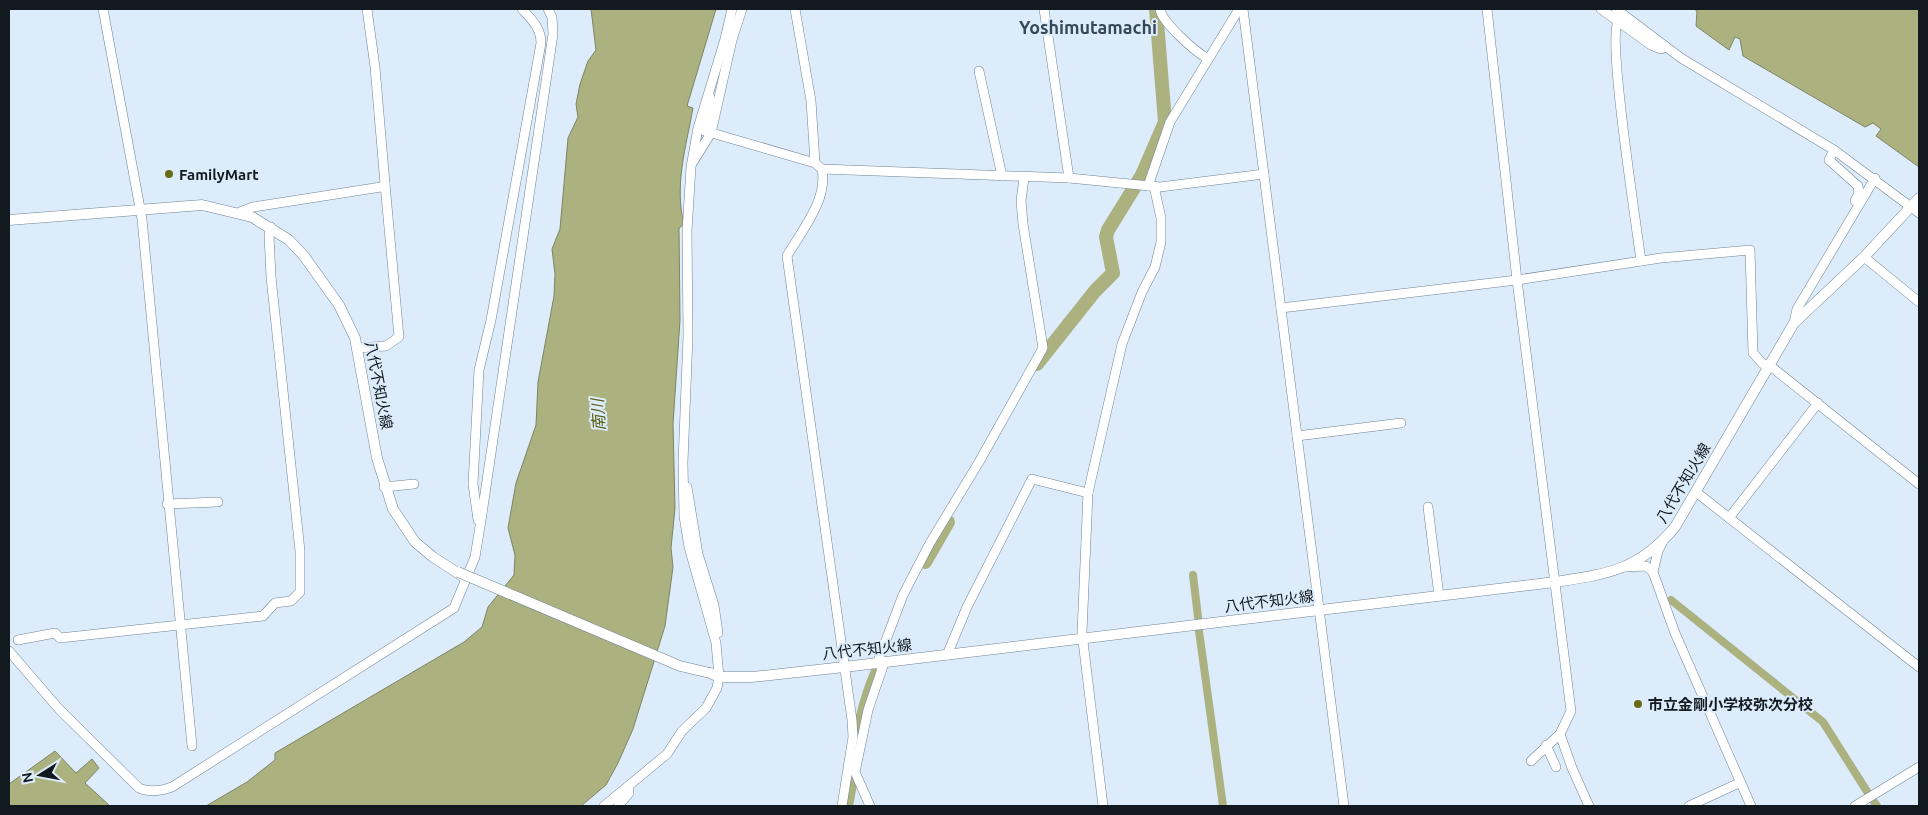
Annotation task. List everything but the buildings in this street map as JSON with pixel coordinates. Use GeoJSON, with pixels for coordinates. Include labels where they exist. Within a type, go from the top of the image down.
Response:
{"type":"FeatureCollection","features":[{"type":"Feature","properties":{"kind":"main road","name":"八代不知火線"},"geometry":{"type":"LineString","coordinates":[[9,220],[139,208],[202,205],[240,212],[271,227],[297,248],[314,269],[346,317],[358,348],[377,458],[384,487],[400,522],[415,542],[433,557],[462,575],[680,666],[714,675],[752,677],[1555,582],[1605,574],[1624,567],[1650,552],[1675,527],[1794,323],[1915,210],[1919,198]]}},
{"type":"Feature","properties":{"kind":"street"},"geometry":{"type":"LineString","coordinates":[[103,9],[139,208],[192,746]]}},
{"type":"Feature","properties":{"kind":"street"},"geometry":{"type":"LineString","coordinates":[[358,348],[386,346],[399,337],[375,67],[367,9]]}},
{"type":"Feature","properties":{"kind":"street"},"geometry":{"type":"LineString","coordinates":[[480,528],[473,484],[479,370],[491,320],[541,43],[541,35],[536,24],[522,9]]}},
{"type":"Feature","properties":{"kind":"street"},"geometry":{"type":"LineString","coordinates":[[9,651],[59,709],[139,788],[145,791],[160,791],[172,787],[448,614],[458,602],[462,575],[474,557],[480,528],[553,34],[552,17],[548,9]]}},
{"type":"Feature","properties":{"kind":"street"},"geometry":{"type":"LineString","coordinates":[[604,806],[667,754],[682,731],[706,708],[717,688],[714,675],[716,643],[689,547],[684,516],[688,336],[687,232],[691,167],[698,128],[726,39],[732,9]]}},
{"type":"Feature","properties":{"kind":"street"},"geometry":{"type":"LineString","coordinates":[[691,167],[711,133],[732,40],[742,9]]}},
{"type":"Feature","properties":{"kind":"street"},"geometry":{"type":"LineString","coordinates":[[795,9],[810,101],[818,166],[825,182],[820,198],[788,256],[853,737],[842,806]]}},
{"type":"Feature","properties":{"kind":"street"},"geometry":{"type":"LineString","coordinates":[[1044,9],[1068,178]]}},
{"type":"Feature","properties":{"kind":"street"},"geometry":{"type":"LineString","coordinates":[[1160,9],[1164,18],[1182,38],[1208,59]]}},
{"type":"Feature","properties":{"kind":"street"},"geometry":{"type":"LineString","coordinates":[[1103,806],[1082,639],[1088,493],[1122,344],[1142,292],[1155,267],[1159,250],[1160,218],[1148,186],[1170,122],[1240,9]]}},
{"type":"Feature","properties":{"kind":"street"},"geometry":{"type":"LineString","coordinates":[[1243,9],[1344,806]]}},
{"type":"Feature","properties":{"kind":"street"},"geometry":{"type":"LineString","coordinates":[[1487,9],[1517,280],[1571,711],[1560,734],[1531,761]]}},
{"type":"Feature","properties":{"kind":"street"},"geometry":{"type":"LineString","coordinates":[[1601,9],[1651,45],[1662,49],[1665,47]]}},
{"type":"Feature","properties":{"kind":"street"},"geometry":{"type":"LineString","coordinates":[[1616,9],[1665,47],[1834,150],[1875,178],[1915,210]]}},
{"type":"Feature","properties":{"kind":"street"},"geometry":{"type":"LineString","coordinates":[[1618,22],[1614,35],[1616,72],[1641,261]]}},
{"type":"Feature","properties":{"kind":"street"},"geometry":{"type":"LineString","coordinates":[[979,71],[1002,176]]}},
{"type":"Feature","properties":{"kind":"street"},"geometry":{"type":"LineString","coordinates":[[709,90],[711,102],[706,131],[818,166],[936,171],[1024,178],[1068,178],[1148,186],[1264,174]]}},
{"type":"Feature","properties":{"kind":"street"},"geometry":{"type":"LineString","coordinates":[[1834,150],[1829,160],[1859,189],[1854,205],[1837,235],[1839,238]]}},
{"type":"Feature","properties":{"kind":"street"},"geometry":{"type":"LineString","coordinates":[[870,806],[855,772],[868,710],[903,595],[925,552],[1043,348],[1023,224],[1021,202],[1024,178]]}},
{"type":"Feature","properties":{"kind":"street"},"geometry":{"type":"LineString","coordinates":[[1794,323],[1798,309],[1875,178]]}},
{"type":"Feature","properties":{"kind":"street"},"geometry":{"type":"LineString","coordinates":[[240,212],[253,207],[381,187],[385,184]]}},
{"type":"Feature","properties":{"kind":"street"},"geometry":{"type":"LineString","coordinates":[[18,640],[56,633],[60,638],[175,628],[179,624],[263,616],[275,604],[291,601],[300,592],[300,551],[271,277],[269,235],[271,227]]}},
{"type":"Feature","properties":{"kind":"street"},"geometry":{"type":"LineString","coordinates":[[1281,308],[1517,280],[1641,261],[1750,250],[1753,352],[1763,364],[1769,365],[1919,484]]}},
{"type":"Feature","properties":{"kind":"street"},"geometry":{"type":"LineString","coordinates":[[1864,257],[1919,302]]}},
{"type":"Feature","properties":{"kind":"street"},"geometry":{"type":"LineString","coordinates":[[1729,518],[1818,403]]}},
{"type":"Feature","properties":{"kind":"street"},"geometry":{"type":"LineString","coordinates":[[1297,436],[1401,423]]}},
{"type":"Feature","properties":{"kind":"street"},"geometry":{"type":"LineString","coordinates":[[947,655],[967,607],[1032,480],[1088,493]]}},
{"type":"Feature","properties":{"kind":"street"},"geometry":{"type":"LineString","coordinates":[[384,487],[414,484]]}},
{"type":"Feature","properties":{"kind":"street"},"geometry":{"type":"LineString","coordinates":[[1696,492],[1919,667]]}},
{"type":"Feature","properties":{"kind":"street"},"geometry":{"type":"LineString","coordinates":[[167,504],[218,502]]}},
{"type":"Feature","properties":{"kind":"street"},"geometry":{"type":"LineString","coordinates":[[1428,506],[1439,596]]}},
{"type":"Feature","properties":{"kind":"street"},"geometry":{"type":"LineString","coordinates":[[1653,572],[1658,551],[1663,541]]}},
{"type":"Feature","properties":{"kind":"street"},"geometry":{"type":"LineString","coordinates":[[1624,567],[1646,566],[1653,572],[1675,633],[1750,806]]}},
{"type":"Feature","properties":{"kind":"street"},"geometry":{"type":"LineString","coordinates":[[1560,734],[1572,768],[1589,806]]}},
{"type":"Feature","properties":{"kind":"street"},"geometry":{"type":"LineString","coordinates":[[1546,745],[1556,767]]}},
{"type":"Feature","properties":{"kind":"street"},"geometry":{"type":"LineString","coordinates":[[1854,806],[1919,767]]}},
{"type":"Feature","properties":{"kind":"street"},"geometry":{"type":"LineString","coordinates":[[1689,806],[1739,783]]}},
{"type":"Feature","properties":{"kind":"street"},"geometry":{"type":"LineString","coordinates":[[618,806],[629,793],[628,787]]}},
{"type":"Feature","properties":{"kind":"water","name":"南川"},"geometry":{"type":"Polygon","coordinates":[[[591,9],[716,9],[687,106],[693,108],[682,166],[680,195],[684,224],[679,228],[680,320],[673,424],[675,508],[671,548],[673,567],[665,626],[633,729],[618,763],[606,785],[581,806],[206,806],[247,782],[275,760],[275,753],[464,642],[482,627],[488,607],[514,575],[515,555],[508,528],[516,483],[536,425],[538,382],[554,296],[555,274],[552,249],[560,229],[568,138],[578,117],[576,104],[580,84],[588,61],[596,50],[591,9]]]}},
{"type":"Feature","properties":{"kind":"water"},"geometry":{"type":"Polygon","coordinates":[[[1694,9],[1919,9],[1919,167],[1876,136],[1881,129],[1873,123],[1865,127],[1743,56],[1740,39],[1735,37],[1729,50],[1696,26],[1697,11],[1694,9]]]}},
{"type":"Feature","properties":{"kind":"water"},"geometry":{"type":"Polygon","coordinates":[[[55,751],[76,773],[92,759],[99,768],[85,783],[110,806],[9,806],[9,784],[55,751]]]}},
{"type":"Feature","properties":{"kind":"waterway"},"geometry":{"type":"LineString","coordinates":[[1037,364],[1095,291],[1113,273],[1106,237],[1108,230],[1142,175],[1165,122],[1156,9]]}},
{"type":"Feature","properties":{"kind":"waterway"},"geometry":{"type":"LineString","coordinates":[[925,562],[948,522]]}},
{"type":"Feature","properties":{"kind":"waterway"},"geometry":{"type":"LineString","coordinates":[[1193,575],[1198,617]]}},
{"type":"Feature","properties":{"kind":"waterway"},"geometry":{"type":"LineString","coordinates":[[1671,600],[1823,722],[1868,793]]}},
{"type":"Feature","properties":{"kind":"waterway"},"geometry":{"type":"LineString","coordinates":[[1199,631],[1223,806]]}},
{"type":"Feature","properties":{"kind":"waterway"},"geometry":{"type":"LineString","coordinates":[[846,806],[862,720],[878,671]]}},
{"type":"Feature","properties":{"kind":"waterway"},"geometry":{"type":"LineString","coordinates":[[1874,802],[1877,806]]}},
{"type":"Feature","properties":{"kind":"place","name":"FamilyMart"},"geometry":{"type":"Point","coordinates":[169,174]}},
{"type":"Feature","properties":{"kind":"place","name":"市立金剛小学校弥次分校"},"geometry":{"type":"Point","coordinates":[1638,704]}},
{"type":"Feature","properties":{"kind":"district","name":"Yoshimutamachi"},"geometry":{"type":"Point","coordinates":[1088,27]}}]}
